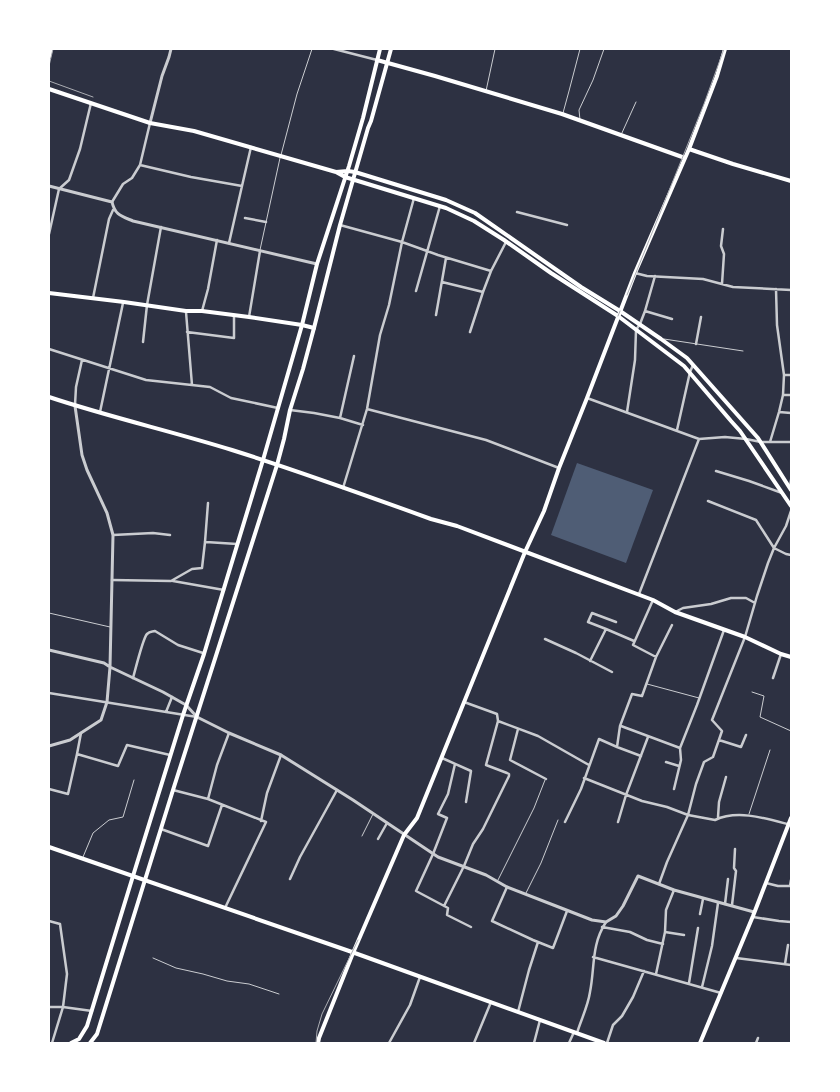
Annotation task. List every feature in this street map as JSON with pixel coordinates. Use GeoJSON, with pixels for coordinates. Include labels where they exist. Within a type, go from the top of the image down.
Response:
{"type":"FeatureCollection","features":[{"type":"Feature","properties":{"kind":"main road"},"geometry":{"type":"LineString","coordinates":[[49,57],[51,49]]}},
{"type":"Feature","properties":{"kind":"main road"},"geometry":{"type":"LineString","coordinates":[[73,1043],[79,1039],[87,1026],[92,1012],[132,876],[224,590],[302,325],[317,264],[364,118],[380,49]]}},
{"type":"Feature","properties":{"kind":"main road"},"geometry":{"type":"LineString","coordinates":[[90,1043],[97,1034],[277,465],[340,225],[391,49]]}},
{"type":"Feature","properties":{"kind":"main road"},"geometry":{"type":"LineString","coordinates":[[318,1043],[353,952],[404,835],[417,818],[525,552],[544,511],[635,273],[683,158],[689,149],[717,76],[725,49]]}},
{"type":"Feature","properties":{"kind":"main road"},"geometry":{"type":"LineString","coordinates":[[377,60],[562,114],[683,158]]}},
{"type":"Feature","properties":{"kind":"main road"},"geometry":{"type":"LineString","coordinates":[[49,89],[150,123],[194,131],[336,172],[353,180],[440,206],[474,221],[618,316],[684,366],[746,438],[791,506]]}},
{"type":"Feature","properties":{"kind":"main road"},"geometry":{"type":"LineString","coordinates":[[689,149],[791,181]]}},
{"type":"Feature","properties":{"kind":"main road"},"geometry":{"type":"LineString","coordinates":[[336,172],[349,168]]}},
{"type":"Feature","properties":{"kind":"main road"},"geometry":{"type":"LineString","coordinates":[[349,168],[355,172],[446,200],[475,213],[581,287],[661,339],[687,358],[761,442],[791,489]]}},
{"type":"Feature","properties":{"kind":"main road"},"geometry":{"type":"LineString","coordinates":[[49,293],[186,311],[202,311],[249,317],[314,328]]}},
{"type":"Feature","properties":{"kind":"main road"},"geometry":{"type":"LineString","coordinates":[[49,397],[100,414],[263,460],[457,526],[639,594],[676,612],[791,657]]}},
{"type":"Feature","properties":{"kind":"main road"},"geometry":{"type":"LineString","coordinates":[[700,1043],[790,825],[791,818]]}},
{"type":"Feature","properties":{"kind":"main road"},"geometry":{"type":"LineString","coordinates":[[49,846],[606,1043]]}},
{"type":"Feature","properties":{"kind":"street"},"geometry":{"type":"LineString","coordinates":[[171,49],[170,57],[162,76],[140,166],[132,178],[123,184],[112,202],[114,210],[121,216],[133,221],[317,264]]}},
{"type":"Feature","properties":{"kind":"street"},"geometry":{"type":"LineString","coordinates":[[334,49],[377,60]]}},
{"type":"Feature","properties":{"kind":"street"},"geometry":{"type":"LineString","coordinates":[[49,234],[59,189],[69,180],[80,149],[91,103]]}},
{"type":"Feature","properties":{"kind":"street"},"geometry":{"type":"LineString","coordinates":[[229,243],[251,148]]}},
{"type":"Feature","properties":{"kind":"street"},"geometry":{"type":"LineString","coordinates":[[140,166],[242,186]]}},
{"type":"Feature","properties":{"kind":"street"},"geometry":{"type":"LineString","coordinates":[[49,186],[112,202]]}},
{"type":"Feature","properties":{"kind":"street"},"geometry":{"type":"LineString","coordinates":[[343,488],[367,409],[380,335],[414,198]]}},
{"type":"Feature","properties":{"kind":"street"},"geometry":{"type":"LineString","coordinates":[[416,291],[440,206]]}},
{"type":"Feature","properties":{"kind":"street"},"geometry":{"type":"LineString","coordinates":[[93,298],[109,219],[114,210]]}},
{"type":"Feature","properties":{"kind":"street"},"geometry":{"type":"LineString","coordinates":[[517,212],[567,225]]}},
{"type":"Feature","properties":{"kind":"street"},"geometry":{"type":"LineString","coordinates":[[245,218],[266,222]]}},
{"type":"Feature","properties":{"kind":"street"},"geometry":{"type":"LineString","coordinates":[[340,225],[402,242],[446,258],[491,271]]}},
{"type":"Feature","properties":{"kind":"street"},"geometry":{"type":"LineString","coordinates":[[143,342],[147,305],[161,227]]}},
{"type":"Feature","properties":{"kind":"street"},"geometry":{"type":"LineString","coordinates":[[722,229],[721,246],[724,254],[722,284]]}},
{"type":"Feature","properties":{"kind":"street"},"geometry":{"type":"LineString","coordinates":[[202,311],[217,240]]}},
{"type":"Feature","properties":{"kind":"street"},"geometry":{"type":"LineString","coordinates":[[470,332],[482,292],[506,242]]}},
{"type":"Feature","properties":{"kind":"street"},"geometry":{"type":"LineString","coordinates":[[249,317],[260,250]]}},
{"type":"Feature","properties":{"kind":"street"},"geometry":{"type":"LineString","coordinates":[[436,316],[446,258]]}},
{"type":"Feature","properties":{"kind":"street"},"geometry":{"type":"LineString","coordinates":[[635,273],[647,276],[703,279],[733,287],[791,290]]}},
{"type":"Feature","properties":{"kind":"street"},"geometry":{"type":"LineString","coordinates":[[627,412],[635,360],[636,330],[645,311],[655,276]]}},
{"type":"Feature","properties":{"kind":"street"},"geometry":{"type":"LineString","coordinates":[[442,282],[482,292]]}},
{"type":"Feature","properties":{"kind":"street"},"geometry":{"type":"LineString","coordinates":[[770,442],[783,395],[784,375],[776,325],[776,289]]}},
{"type":"Feature","properties":{"kind":"street"},"geometry":{"type":"LineString","coordinates":[[100,414],[108,369],[124,302]]}},
{"type":"Feature","properties":{"kind":"street"},"geometry":{"type":"LineString","coordinates":[[186,311],[192,385]]}},
{"type":"Feature","properties":{"kind":"street"},"geometry":{"type":"LineString","coordinates":[[645,311],[672,319]]}},
{"type":"Feature","properties":{"kind":"street"},"geometry":{"type":"LineString","coordinates":[[187,332],[234,338],[234,316]]}},
{"type":"Feature","properties":{"kind":"street"},"geometry":{"type":"LineString","coordinates":[[696,344],[701,317]]}},
{"type":"Feature","properties":{"kind":"street"},"geometry":{"type":"LineString","coordinates":[[49,349],[108,369],[149,380],[210,387],[231,398],[278,408]]}},
{"type":"Feature","properties":{"kind":"street"},"geometry":{"type":"LineString","coordinates":[[340,418],[354,356]]}},
{"type":"Feature","properties":{"kind":"street"},"geometry":{"type":"LineString","coordinates":[[49,746],[70,740],[101,720],[107,702],[110,668],[113,535],[107,513],[82,455],[75,406],[76,387],[82,360]]}},
{"type":"Feature","properties":{"kind":"street"},"geometry":{"type":"LineString","coordinates":[[677,430],[693,365]]}},
{"type":"Feature","properties":{"kind":"street"},"geometry":{"type":"LineString","coordinates":[[784,375],[791,375]]}},
{"type":"Feature","properties":{"kind":"street"},"geometry":{"type":"LineString","coordinates":[[783,395],[791,396]]}},
{"type":"Feature","properties":{"kind":"street"},"geometry":{"type":"LineString","coordinates":[[587,398],[699,439],[725,437],[746,438],[761,442],[791,442]]}},
{"type":"Feature","properties":{"kind":"street"},"geometry":{"type":"LineString","coordinates":[[367,409],[486,440],[559,468]]}},
{"type":"Feature","properties":{"kind":"street"},"geometry":{"type":"LineString","coordinates":[[290,410],[340,418],[363,425]]}},
{"type":"Feature","properties":{"kind":"street"},"geometry":{"type":"LineString","coordinates":[[779,412],[791,413]]}},
{"type":"Feature","properties":{"kind":"street"},"geometry":{"type":"LineString","coordinates":[[639,594],[699,439]]}},
{"type":"Feature","properties":{"kind":"street"},"geometry":{"type":"LineString","coordinates":[[716,471],[784,494]]}},
{"type":"Feature","properties":{"kind":"street"},"geometry":{"type":"LineString","coordinates":[[791,480],[791,489]]}},
{"type":"Feature","properties":{"kind":"street"},"geometry":{"type":"LineString","coordinates":[[708,501],[756,520],[774,548],[791,555]]}},
{"type":"Feature","properties":{"kind":"street"},"geometry":{"type":"LineString","coordinates":[[171,581],[192,569],[202,568],[208,502]]}},
{"type":"Feature","properties":{"kind":"street"},"geometry":{"type":"LineString","coordinates":[[659,884],[688,815],[704,762],[714,757],[722,731],[712,720],[745,638],[762,580],[774,548],[786,526],[791,511]]}},
{"type":"Feature","properties":{"kind":"street"},"geometry":{"type":"LineString","coordinates":[[113,535],[170,535]]}},
{"type":"Feature","properties":{"kind":"street"},"geometry":{"type":"LineString","coordinates":[[205,542],[237,544]]}},
{"type":"Feature","properties":{"kind":"street"},"geometry":{"type":"LineString","coordinates":[[112,580],[171,581],[224,590]]}},
{"type":"Feature","properties":{"kind":"street"},"geometry":{"type":"LineString","coordinates":[[676,612],[683,608],[711,604],[731,598],[746,598],[755,603]]}},
{"type":"Feature","properties":{"kind":"street"},"geometry":{"type":"LineString","coordinates":[[653,600],[632,645],[656,657]]}},
{"type":"Feature","properties":{"kind":"street"},"geometry":{"type":"LineString","coordinates":[[616,622],[592,613],[588,622],[634,641]]}},
{"type":"Feature","properties":{"kind":"street"},"geometry":{"type":"LineString","coordinates":[[616,748],[620,726],[632,694],[642,696],[656,657],[672,626]]}},
{"type":"Feature","properties":{"kind":"street"},"geometry":{"type":"LineString","coordinates":[[590,661],[606,629]]}},
{"type":"Feature","properties":{"kind":"street"},"geometry":{"type":"LineString","coordinates":[[674,789],[681,760],[680,748],[724,630]]}},
{"type":"Feature","properties":{"kind":"street"},"geometry":{"type":"LineString","coordinates":[[133,678],[144,641],[151,632],[155,631],[178,644],[204,654]]}},
{"type":"Feature","properties":{"kind":"street"},"geometry":{"type":"LineString","coordinates":[[545,639],[612,672]]}},
{"type":"Feature","properties":{"kind":"street"},"geometry":{"type":"LineString","coordinates":[[49,650],[104,663],[110,668],[186,705],[197,717]]}},
{"type":"Feature","properties":{"kind":"street"},"geometry":{"type":"LineString","coordinates":[[773,678],[781,654]]}},
{"type":"Feature","properties":{"kind":"street"},"geometry":{"type":"LineString","coordinates":[[49,693],[197,717],[281,755],[438,857],[464,866],[507,887],[567,911],[592,920],[606,922]]}},
{"type":"Feature","properties":{"kind":"street"},"geometry":{"type":"LineString","coordinates":[[166,712],[172,698]]}},
{"type":"Feature","properties":{"kind":"street"},"geometry":{"type":"LineString","coordinates":[[444,906],[473,844],[510,774],[486,765],[498,721],[497,714],[464,702]]}},
{"type":"Feature","properties":{"kind":"street"},"geometry":{"type":"LineString","coordinates":[[498,721],[538,736],[589,765]]}},
{"type":"Feature","properties":{"kind":"street"},"geometry":{"type":"LineString","coordinates":[[620,726],[680,748]]}},
{"type":"Feature","properties":{"kind":"street"},"geometry":{"type":"LineString","coordinates":[[518,728],[510,757],[511,762],[546,780]]}},
{"type":"Feature","properties":{"kind":"street"},"geometry":{"type":"LineString","coordinates":[[49,789],[68,794],[81,732]]}},
{"type":"Feature","properties":{"kind":"street"},"geometry":{"type":"LineString","coordinates":[[208,799],[229,733]]}},
{"type":"Feature","properties":{"kind":"street"},"geometry":{"type":"LineString","coordinates":[[719,740],[742,747],[746,734]]}},
{"type":"Feature","properties":{"kind":"street"},"geometry":{"type":"LineString","coordinates":[[618,822],[648,737]]}},
{"type":"Feature","properties":{"kind":"street"},"geometry":{"type":"LineString","coordinates":[[566,822],[599,739],[616,748],[641,756]]}},
{"type":"Feature","properties":{"kind":"street"},"geometry":{"type":"LineString","coordinates":[[77,754],[118,766],[127,745],[170,755]]}},
{"type":"Feature","properties":{"kind":"street"},"geometry":{"type":"LineString","coordinates":[[261,820],[267,794],[281,755]]}},
{"type":"Feature","properties":{"kind":"street"},"geometry":{"type":"LineString","coordinates":[[441,758],[471,771],[466,802]]}},
{"type":"Feature","properties":{"kind":"street"},"geometry":{"type":"LineString","coordinates":[[666,762],[679,766]]}},
{"type":"Feature","properties":{"kind":"street"},"geometry":{"type":"LineString","coordinates":[[455,764],[448,794],[438,814],[447,818],[416,891],[448,908],[447,915],[471,927]]}},
{"type":"Feature","properties":{"kind":"street"},"geometry":{"type":"LineString","coordinates":[[718,818],[719,802],[726,777]]}},
{"type":"Feature","properties":{"kind":"street"},"geometry":{"type":"LineString","coordinates":[[584,778],[642,801],[667,807],[688,815],[716,820],[735,815],[749,815],[790,825]]}},
{"type":"Feature","properties":{"kind":"street"},"geometry":{"type":"LineString","coordinates":[[173,790],[208,799],[266,822],[225,908]]}},
{"type":"Feature","properties":{"kind":"street"},"geometry":{"type":"LineString","coordinates":[[290,879],[300,856],[337,790]]}},
{"type":"Feature","properties":{"kind":"street"},"geometry":{"type":"LineString","coordinates":[[161,829],[208,846],[222,805]]}},
{"type":"Feature","properties":{"kind":"street"},"geometry":{"type":"LineString","coordinates":[[378,839],[387,823]]}},
{"type":"Feature","properties":{"kind":"street"},"geometry":{"type":"LineString","coordinates":[[732,905],[736,871],[734,868],[735,849]]}},
{"type":"Feature","properties":{"kind":"street"},"geometry":{"type":"LineString","coordinates":[[569,1043],[576,1033],[590,992],[593,957],[602,927],[616,916],[638,876],[703,899],[732,905],[779,921],[791,922]]}},
{"type":"Feature","properties":{"kind":"street"},"geometry":{"type":"LineString","coordinates":[[725,904],[728,879]]}},
{"type":"Feature","properties":{"kind":"street"},"geometry":{"type":"LineString","coordinates":[[766,882],[778,886],[791,886],[791,880]]}},
{"type":"Feature","properties":{"kind":"street"},"geometry":{"type":"LineString","coordinates":[[507,887],[492,921],[553,948],[567,911]]}},
{"type":"Feature","properties":{"kind":"street"},"geometry":{"type":"LineString","coordinates":[[656,974],[665,932],[666,910],[674,890]]}},
{"type":"Feature","properties":{"kind":"street"},"geometry":{"type":"LineString","coordinates":[[700,914],[703,899]]}},
{"type":"Feature","properties":{"kind":"street"},"geometry":{"type":"LineString","coordinates":[[702,987],[712,946],[718,903]]}},
{"type":"Feature","properties":{"kind":"street"},"geometry":{"type":"LineString","coordinates":[[49,921],[60,924],[67,974],[63,1007],[52,1043]]}},
{"type":"Feature","properties":{"kind":"street"},"geometry":{"type":"LineString","coordinates":[[602,927],[630,932],[647,940],[663,944]]}},
{"type":"Feature","properties":{"kind":"street"},"geometry":{"type":"LineString","coordinates":[[689,983],[698,928]]}},
{"type":"Feature","properties":{"kind":"street"},"geometry":{"type":"LineString","coordinates":[[665,932],[684,935]]}},
{"type":"Feature","properties":{"kind":"street"},"geometry":{"type":"LineString","coordinates":[[518,1012],[538,942]]}},
{"type":"Feature","properties":{"kind":"street"},"geometry":{"type":"LineString","coordinates":[[785,964],[788,945]]}},
{"type":"Feature","properties":{"kind":"street"},"geometry":{"type":"LineString","coordinates":[[593,957],[720,993]]}},
{"type":"Feature","properties":{"kind":"street"},"geometry":{"type":"LineString","coordinates":[[735,958],[791,965]]}},
{"type":"Feature","properties":{"kind":"street"},"geometry":{"type":"LineString","coordinates":[[606,1043],[613,1025],[622,1016],[633,998],[644,971]]}},
{"type":"Feature","properties":{"kind":"street"},"geometry":{"type":"LineString","coordinates":[[389,1043],[410,1005],[420,977]]}},
{"type":"Feature","properties":{"kind":"street"},"geometry":{"type":"LineString","coordinates":[[474,1043],[491,1002]]}},
{"type":"Feature","properties":{"kind":"street"},"geometry":{"type":"LineString","coordinates":[[49,1007],[63,1007],[92,1012]]}},
{"type":"Feature","properties":{"kind":"street"},"geometry":{"type":"LineString","coordinates":[[534,1043],[540,1020]]}},
{"type":"Feature","properties":{"kind":"street"},"geometry":{"type":"LineString","coordinates":[[756,1043],[758,1038]]}},
{"type":"Feature","properties":{"kind":"lane"},"geometry":{"type":"LineString","coordinates":[[260,250],[281,156],[312,49]]}},
{"type":"Feature","properties":{"kind":"lane"},"geometry":{"type":"LineString","coordinates":[[486,91],[495,49]]}},
{"type":"Feature","properties":{"kind":"lane"},"geometry":{"type":"LineString","coordinates":[[562,114],[580,49]]}},
{"type":"Feature","properties":{"kind":"lane"},"geometry":{"type":"LineString","coordinates":[[580,121],[579,110],[593,80],[604,49]]}},
{"type":"Feature","properties":{"kind":"lane"},"geometry":{"type":"LineString","coordinates":[[620,135],[636,102]]}},
{"type":"Feature","properties":{"kind":"lane"},"geometry":{"type":"LineString","coordinates":[[661,339],[743,351]]}},
{"type":"Feature","properties":{"kind":"lane"},"geometry":{"type":"LineString","coordinates":[[49,613],[110,627]]}},
{"type":"Feature","properties":{"kind":"lane"},"geometry":{"type":"LineString","coordinates":[[646,684],[699,698]]}},
{"type":"Feature","properties":{"kind":"lane"},"geometry":{"type":"LineString","coordinates":[[752,692],[764,696],[760,717],[791,731]]}},
{"type":"Feature","properties":{"kind":"lane"},"geometry":{"type":"LineString","coordinates":[[749,815],[770,750]]}},
{"type":"Feature","properties":{"kind":"lane"},"geometry":{"type":"LineString","coordinates":[[82,858],[93,833],[109,820],[123,817],[134,780]]}},
{"type":"Feature","properties":{"kind":"lane"},"geometry":{"type":"LineString","coordinates":[[498,881],[546,780]]}},
{"type":"Feature","properties":{"kind":"lane"},"geometry":{"type":"LineString","coordinates":[[362,836],[374,814]]}},
{"type":"Feature","properties":{"kind":"lane"},"geometry":{"type":"LineString","coordinates":[[525,894],[541,863],[558,820]]}},
{"type":"Feature","properties":{"kind":"lane"},"geometry":{"type":"LineString","coordinates":[[152,958],[176,968],[227,981],[249,984],[279,994]]}},
{"type":"Feature","properties":{"kind":"water"},"geometry":{"type":"Polygon","coordinates":[[[577,463],[653,490],[626,563],[551,535],[577,463]]]}},
{"type":"Feature","properties":{"kind":"tram line"},"geometry":{"type":"LineString","coordinates":[[49,66],[53,49]]}},
{"type":"Feature","properties":{"kind":"tram line"},"geometry":{"type":"LineString","coordinates":[[627,295],[704,104],[724,49]]}},
{"type":"Feature","properties":{"kind":"tram line"},"geometry":{"type":"LineString","coordinates":[[49,81],[93,97]]}},
{"type":"Feature","properties":{"kind":"tram line"},"geometry":{"type":"LineString","coordinates":[[618,316],[620,311]]}},
{"type":"Feature","properties":{"kind":"tram line"},"geometry":{"type":"LineString","coordinates":[[316,1043],[322,1014],[358,940]]}}]}
